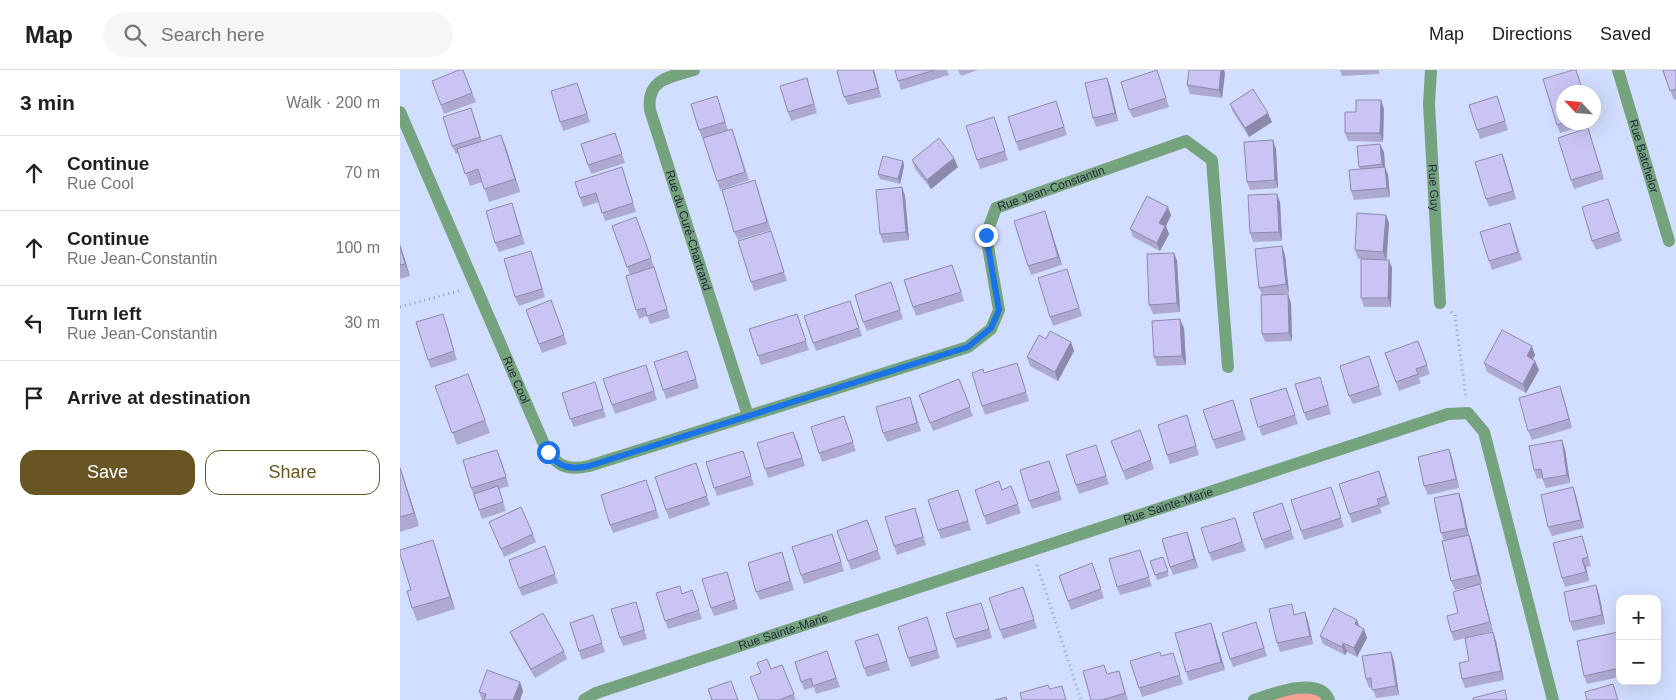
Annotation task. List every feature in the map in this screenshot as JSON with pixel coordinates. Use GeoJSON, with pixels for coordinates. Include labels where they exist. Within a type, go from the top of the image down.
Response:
{"type":"FeatureCollection","features":[{"type":"Feature","properties":{"kind":"street","name":"Rue du Curé-Chartrand"},"geometry":{"type":"LineString","coordinates":[[694,70],[668,78],[656,85],[650,96],[650,110],[748,416]]}},
{"type":"Feature","properties":{"kind":"street","name":"Rue Guy"},"geometry":{"type":"LineString","coordinates":[[1431,70],[1429,104],[1440,303]]}},
{"type":"Feature","properties":{"kind":"street","name":"Rue Batchelor"},"geometry":{"type":"LineString","coordinates":[[1618,70],[1669,241]]}},
{"type":"Feature","properties":{"kind":"street","name":"Rue Cool"},"geometry":{"type":"LineString","coordinates":[[400,112],[539,431],[553,459],[560,465],[578,469],[748,416]]}},
{"type":"Feature","properties":{"kind":"street","name":"Rue Jean-Constantin"},"geometry":{"type":"LineString","coordinates":[[748,416],[968,347],[991,328],[999,310],[986,235],[996,208],[1186,141],[1212,160],[1228,367]]}},
{"type":"Feature","properties":{"kind":"street","name":"Rue Sainte-Marie"},"geometry":{"type":"LineString","coordinates":[[584,700],[596,693],[1448,414],[1468,413]]}},
{"type":"Feature","properties":{"kind":"street"},"geometry":{"type":"LineString","coordinates":[[1468,413],[1484,432],[1553,700]]}},
{"type":"Feature","properties":{"kind":"street"},"geometry":{"type":"LineString","coordinates":[[1254,700],[1286,689],[1314,687],[1327,695],[1329,700]]}},
{"type":"Feature","properties":{"kind":"path"},"geometry":{"type":"LineString","coordinates":[[400,307],[465,289]]}},
{"type":"Feature","properties":{"kind":"path"},"geometry":{"type":"LineString","coordinates":[[1440,303],[1455,315],[1468,413]]}},
{"type":"Feature","properties":{"kind":"path"},"geometry":{"type":"LineString","coordinates":[[1032,550],[1081,700]]}},
{"type":"Feature","properties":{"kind":"shaded area"},"geometry":{"type":"Polygon","coordinates":[[[1314,687],[1329,700],[1254,700],[1314,687]]]}},
{"type":"Feature","properties":{"kind":"building"},"geometry":{"type":"Polygon","coordinates":[[[463,70],[472,93],[441,105],[432,81],[463,70]]]}},
{"type":"Feature","properties":{"kind":"building"},"geometry":{"type":"Polygon","coordinates":[[[873,70],[878,88],[844,97],[837,71],[873,70]]]}},
{"type":"Feature","properties":{"kind":"building"},"geometry":{"type":"Polygon","coordinates":[[[895,70],[935,70],[898,81],[895,70]]]}},
{"type":"Feature","properties":{"kind":"building"},"geometry":{"type":"Polygon","coordinates":[[[1157,70],[1166,98],[1129,110],[1121,82],[1157,70]]]}},
{"type":"Feature","properties":{"kind":"building"},"geometry":{"type":"Polygon","coordinates":[[[1189,70],[1221,70],[1219,90],[1187,85],[1189,70]]]}},
{"type":"Feature","properties":{"kind":"building"},"geometry":{"type":"Polygon","coordinates":[[[1576,70],[1581,85],[1556,85],[1556,122],[1543,79],[1576,70]]]}},
{"type":"Feature","properties":{"kind":"building"},"geometry":{"type":"Polygon","coordinates":[[[1663,70],[1676,70],[1676,89],[1670,91],[1663,70]]]}},
{"type":"Feature","properties":{"kind":"building"},"geometry":{"type":"Polygon","coordinates":[[[807,78],[814,104],[788,112],[780,86],[807,78]]]}},
{"type":"Feature","properties":{"kind":"building"},"geometry":{"type":"Polygon","coordinates":[[[1107,78],[1115,113],[1093,118],[1085,83],[1107,78]]]}},
{"type":"Feature","properties":{"kind":"building"},"geometry":{"type":"Polygon","coordinates":[[[577,83],[587,114],[560,122],[551,91],[577,83]]]}},
{"type":"Feature","properties":{"kind":"building"},"geometry":{"type":"Polygon","coordinates":[[[1253,89],[1268,113],[1245,128],[1230,104],[1253,89]]]}},
{"type":"Feature","properties":{"kind":"building"},"geometry":{"type":"Polygon","coordinates":[[[717,96],[725,122],[699,130],[691,104],[717,96]]]}},
{"type":"Feature","properties":{"kind":"building"},"geometry":{"type":"Polygon","coordinates":[[[1497,96],[1505,121],[1477,130],[1469,105],[1497,96]]]}},
{"type":"Feature","properties":{"kind":"building"},"geometry":{"type":"Polygon","coordinates":[[[1356,100],[1381,100],[1380,133],[1345,133],[1345,112],[1356,112],[1356,100]]]}},
{"type":"Feature","properties":{"kind":"building"},"geometry":{"type":"Polygon","coordinates":[[[1056,101],[1064,127],[1016,142],[1008,117],[1056,101]]]}},
{"type":"Feature","properties":{"kind":"building"},"geometry":{"type":"Polygon","coordinates":[[[471,108],[480,137],[452,146],[443,117],[471,108]]]}},
{"type":"Feature","properties":{"kind":"building"},"geometry":{"type":"Polygon","coordinates":[[[994,117],[1005,151],[977,160],[966,126],[994,117]]]}},
{"type":"Feature","properties":{"kind":"building"},"geometry":{"type":"Polygon","coordinates":[[[732,129],[745,172],[717,181],[703,138],[732,129]]]}},
{"type":"Feature","properties":{"kind":"building"},"geometry":{"type":"Polygon","coordinates":[[[1582,130],[1589,130],[1601,171],[1571,180],[1558,138],[1582,130]]]}},
{"type":"Feature","properties":{"kind":"building"},"geometry":{"type":"Polygon","coordinates":[[[615,133],[622,154],[588,165],[581,144],[615,133]]]}},
{"type":"Feature","properties":{"kind":"building"},"geometry":{"type":"Polygon","coordinates":[[[501,135],[515,179],[484,189],[478,169],[465,174],[457,149],[501,135]]]}},
{"type":"Feature","properties":{"kind":"building"},"geometry":{"type":"Polygon","coordinates":[[[939,138],[954,158],[927,180],[912,160],[939,138]]]}},
{"type":"Feature","properties":{"kind":"building"},"geometry":{"type":"Polygon","coordinates":[[[1273,140],[1275,180],[1247,182],[1244,142],[1273,140]]]}},
{"type":"Feature","properties":{"kind":"building"},"geometry":{"type":"Polygon","coordinates":[[[1380,144],[1382,164],[1359,167],[1357,146],[1380,144]]]}},
{"type":"Feature","properties":{"kind":"building"},"geometry":{"type":"Polygon","coordinates":[[[1502,154],[1513,191],[1486,199],[1475,162],[1502,154]]]}},
{"type":"Feature","properties":{"kind":"building"},"geometry":{"type":"Polygon","coordinates":[[[883,156],[903,161],[898,179],[878,174],[883,156]]]}},
{"type":"Feature","properties":{"kind":"building"},"geometry":{"type":"Polygon","coordinates":[[[622,167],[633,203],[602,213],[596,193],[580,198],[575,182],[622,167]]]}},
{"type":"Feature","properties":{"kind":"building"},"geometry":{"type":"Polygon","coordinates":[[[1385,167],[1387,188],[1351,191],[1349,170],[1385,167]]]}},
{"type":"Feature","properties":{"kind":"building"},"geometry":{"type":"Polygon","coordinates":[[[755,180],[767,222],[734,232],[722,190],[755,180]]]}},
{"type":"Feature","properties":{"kind":"building"},"geometry":{"type":"Polygon","coordinates":[[[902,187],[906,232],[880,234],[876,190],[902,187]]]}},
{"type":"Feature","properties":{"kind":"building"},"geometry":{"type":"Polygon","coordinates":[[[1277,194],[1279,232],[1250,233],[1248,195],[1277,194]]]}},
{"type":"Feature","properties":{"kind":"building"},"geometry":{"type":"Polygon","coordinates":[[[1147,196],[1168,207],[1159,223],[1165,226],[1157,243],[1130,229],[1147,196]]]}},
{"type":"Feature","properties":{"kind":"building"},"geometry":{"type":"Polygon","coordinates":[[[1608,199],[1619,232],[1592,241],[1582,207],[1608,199]]]}},
{"type":"Feature","properties":{"kind":"building"},"geometry":{"type":"Polygon","coordinates":[[[512,203],[521,235],[495,243],[486,211],[512,203]]]}},
{"type":"Feature","properties":{"kind":"building"},"geometry":{"type":"Polygon","coordinates":[[[1045,211],[1058,257],[1028,266],[1014,221],[1045,211]]]}},
{"type":"Feature","properties":{"kind":"building"},"geometry":{"type":"Polygon","coordinates":[[[1357,213],[1386,215],[1383,252],[1355,250],[1357,213]]]}},
{"type":"Feature","properties":{"kind":"building"},"geometry":{"type":"Polygon","coordinates":[[[636,217],[651,258],[627,267],[612,226],[636,217]]]}},
{"type":"Feature","properties":{"kind":"building"},"geometry":{"type":"Polygon","coordinates":[[[1510,223],[1518,252],[1489,261],[1480,232],[1510,223]]]}},
{"type":"Feature","properties":{"kind":"building"},"geometry":{"type":"Polygon","coordinates":[[[771,231],[784,272],[751,282],[738,241],[771,231]]]}},
{"type":"Feature","properties":{"kind":"building"},"geometry":{"type":"Polygon","coordinates":[[[400,246],[405,264],[400,265],[400,246]]]}},
{"type":"Feature","properties":{"kind":"building"},"geometry":{"type":"Polygon","coordinates":[[[1282,246],[1286,284],[1259,288],[1255,249],[1282,246]]]}},
{"type":"Feature","properties":{"kind":"building"},"geometry":{"type":"Polygon","coordinates":[[[531,251],[542,289],[515,297],[504,259],[531,251]]]}},
{"type":"Feature","properties":{"kind":"building"},"geometry":{"type":"Polygon","coordinates":[[[1174,253],[1177,303],[1149,305],[1147,254],[1174,253]]]}},
{"type":"Feature","properties":{"kind":"building"},"geometry":{"type":"Polygon","coordinates":[[[1361,259],[1389,260],[1388,298],[1361,298],[1361,259]]]}},
{"type":"Feature","properties":{"kind":"building"},"geometry":{"type":"Polygon","coordinates":[[[952,265],[961,292],[913,307],[904,280],[952,265]]]}},
{"type":"Feature","properties":{"kind":"building"},"geometry":{"type":"Polygon","coordinates":[[[654,267],[667,309],[647,316],[645,308],[636,310],[626,276],[654,267]]]}},
{"type":"Feature","properties":{"kind":"building"},"geometry":{"type":"Polygon","coordinates":[[[1067,269],[1079,308],[1050,317],[1038,278],[1067,269]]]}},
{"type":"Feature","properties":{"kind":"building"},"geometry":{"type":"Polygon","coordinates":[[[891,282],[900,310],[863,322],[855,295],[891,282]]]}},
{"type":"Feature","properties":{"kind":"building"},"geometry":{"type":"Polygon","coordinates":[[[1288,294],[1289,333],[1262,334],[1261,295],[1288,294]]]}},
{"type":"Feature","properties":{"kind":"building"},"geometry":{"type":"Polygon","coordinates":[[[551,300],[564,335],[539,344],[526,310],[551,300]]]}},
{"type":"Feature","properties":{"kind":"building"},"geometry":{"type":"Polygon","coordinates":[[[850,301],[859,328],[813,343],[804,316],[850,301]]]}},
{"type":"Feature","properties":{"kind":"building"},"geometry":{"type":"Polygon","coordinates":[[[443,314],[454,351],[428,360],[416,322],[443,314]]]}},
{"type":"Feature","properties":{"kind":"building"},"geometry":{"type":"Polygon","coordinates":[[[797,314],[806,341],[758,356],[749,329],[797,314]]]}},
{"type":"Feature","properties":{"kind":"building"},"geometry":{"type":"Polygon","coordinates":[[[1180,319],[1182,356],[1154,357],[1152,321],[1180,319]]]}},
{"type":"Feature","properties":{"kind":"building"},"geometry":{"type":"Polygon","coordinates":[[[1502,330],[1532,346],[1527,356],[1535,361],[1523,384],[1484,363],[1502,330]]]}},
{"type":"Feature","properties":{"kind":"building"},"geometry":{"type":"Polygon","coordinates":[[[1050,331],[1071,342],[1055,372],[1027,357],[1039,335],[1046,339],[1050,331]]]}},
{"type":"Feature","properties":{"kind":"building"},"geometry":{"type":"Polygon","coordinates":[[[1418,341],[1427,365],[1416,369],[1418,374],[1396,382],[1385,353],[1418,341]]]}},
{"type":"Feature","properties":{"kind":"building"},"geometry":{"type":"Polygon","coordinates":[[[687,351],[696,379],[663,390],[654,362],[687,351]]]}},
{"type":"Feature","properties":{"kind":"building"},"geometry":{"type":"Polygon","coordinates":[[[1369,356],[1379,386],[1349,396],[1340,366],[1369,356]]]}},
{"type":"Feature","properties":{"kind":"building"},"geometry":{"type":"Polygon","coordinates":[[[1017,363],[1026,392],[982,406],[972,373],[983,369],[984,373],[1017,363]]]}},
{"type":"Feature","properties":{"kind":"building"},"geometry":{"type":"Polygon","coordinates":[[[646,365],[654,391],[612,405],[603,379],[646,365]]]}},
{"type":"Feature","properties":{"kind":"building"},"geometry":{"type":"Polygon","coordinates":[[[468,374],[485,420],[452,433],[435,386],[468,374]]]}},
{"type":"Feature","properties":{"kind":"building"},"geometry":{"type":"Polygon","coordinates":[[[1320,377],[1328,405],[1304,413],[1295,384],[1320,377]]]}},
{"type":"Feature","properties":{"kind":"building"},"geometry":{"type":"Polygon","coordinates":[[[959,379],[970,407],[930,423],[919,395],[959,379]]]}},
{"type":"Feature","properties":{"kind":"building"},"geometry":{"type":"Polygon","coordinates":[[[595,382],[603,409],[570,419],[562,393],[595,382]]]}},
{"type":"Feature","properties":{"kind":"building"},"geometry":{"type":"Polygon","coordinates":[[[1560,386],[1569,419],[1528,431],[1519,398],[1560,386]]]}},
{"type":"Feature","properties":{"kind":"building"},"geometry":{"type":"Polygon","coordinates":[[[1286,388],[1295,415],[1258,427],[1250,399],[1286,388]]]}},
{"type":"Feature","properties":{"kind":"building"},"geometry":{"type":"Polygon","coordinates":[[[910,397],[917,423],[883,433],[876,407],[910,397]]]}},
{"type":"Feature","properties":{"kind":"building"},"geometry":{"type":"Polygon","coordinates":[[[1233,400],[1242,431],[1213,440],[1203,410],[1233,400]]]}},
{"type":"Feature","properties":{"kind":"building"},"geometry":{"type":"Polygon","coordinates":[[[1187,415],[1196,446],[1167,455],[1158,425],[1187,415]]]}},
{"type":"Feature","properties":{"kind":"building"},"geometry":{"type":"Polygon","coordinates":[[[844,416],[853,442],[819,453],[811,427],[844,416]]]}},
{"type":"Feature","properties":{"kind":"building"},"geometry":{"type":"Polygon","coordinates":[[[1140,430],[1151,460],[1123,471],[1111,441],[1140,430]]]}},
{"type":"Feature","properties":{"kind":"building"},"geometry":{"type":"Polygon","coordinates":[[[793,432],[802,458],[765,469],[757,443],[793,432]]]}},
{"type":"Feature","properties":{"kind":"building"},"geometry":{"type":"Polygon","coordinates":[[[1562,440],[1567,475],[1543,479],[1541,469],[1534,470],[1529,446],[1562,440]]]}},
{"type":"Feature","properties":{"kind":"building"},"geometry":{"type":"Polygon","coordinates":[[[1096,445],[1106,476],[1076,485],[1066,455],[1096,445]]]}},
{"type":"Feature","properties":{"kind":"building"},"geometry":{"type":"Polygon","coordinates":[[[1449,449],[1456,479],[1424,486],[1418,457],[1449,449]]]}},
{"type":"Feature","properties":{"kind":"building"},"geometry":{"type":"Polygon","coordinates":[[[497,450],[506,477],[471,488],[463,460],[497,450]]]}},
{"type":"Feature","properties":{"kind":"building"},"geometry":{"type":"Polygon","coordinates":[[[743,451],[751,476],[714,488],[706,462],[743,451]]]}},
{"type":"Feature","properties":{"kind":"building"},"geometry":{"type":"Polygon","coordinates":[[[1049,461],[1059,491],[1029,501],[1020,470],[1049,461]]]}},
{"type":"Feature","properties":{"kind":"building"},"geometry":{"type":"Polygon","coordinates":[[[696,463],[707,496],[666,510],[655,477],[696,463]]]}},
{"type":"Feature","properties":{"kind":"building"},"geometry":{"type":"Polygon","coordinates":[[[400,468],[414,513],[400,517],[400,468]]]}},
{"type":"Feature","properties":{"kind":"building"},"geometry":{"type":"Polygon","coordinates":[[[1379,471],[1386,496],[1377,499],[1379,505],[1349,514],[1339,484],[1379,471]]]}},
{"type":"Feature","properties":{"kind":"building"},"geometry":{"type":"Polygon","coordinates":[[[646,480],[656,510],[610,525],[601,495],[646,480]]]}},
{"type":"Feature","properties":{"kind":"building"},"geometry":{"type":"Polygon","coordinates":[[[999,481],[1002,490],[1011,486],[1018,504],[984,516],[975,490],[999,481]]]}},
{"type":"Feature","properties":{"kind":"building"},"geometry":{"type":"Polygon","coordinates":[[[498,486],[503,502],[479,510],[474,494],[498,486]]]}},
{"type":"Feature","properties":{"kind":"building"},"geometry":{"type":"Polygon","coordinates":[[[1331,487],[1341,518],[1301,531],[1291,500],[1331,487]]]}},
{"type":"Feature","properties":{"kind":"building"},"geometry":{"type":"Polygon","coordinates":[[[1573,487],[1581,520],[1548,527],[1541,495],[1573,487]]]}},
{"type":"Feature","properties":{"kind":"building"},"geometry":{"type":"Polygon","coordinates":[[[958,490],[968,521],[938,530],[928,500],[958,490]]]}},
{"type":"Feature","properties":{"kind":"building"},"geometry":{"type":"Polygon","coordinates":[[[1459,493],[1466,528],[1441,533],[1434,498],[1459,493]]]}},
{"type":"Feature","properties":{"kind":"building"},"geometry":{"type":"Polygon","coordinates":[[[1282,503],[1291,530],[1262,540],[1253,513],[1282,503]]]}},
{"type":"Feature","properties":{"kind":"building"},"geometry":{"type":"Polygon","coordinates":[[[521,507],[533,534],[501,549],[489,522],[521,507]]]}},
{"type":"Feature","properties":{"kind":"building"},"geometry":{"type":"Polygon","coordinates":[[[915,508],[923,537],[894,546],[885,517],[915,508]]]}},
{"type":"Feature","properties":{"kind":"building"},"geometry":{"type":"Polygon","coordinates":[[[1235,518],[1242,542],[1209,553],[1201,528],[1235,518]]]}},
{"type":"Feature","properties":{"kind":"building"},"geometry":{"type":"Polygon","coordinates":[[[867,520],[878,550],[848,561],[837,531],[867,520]]]}},
{"type":"Feature","properties":{"kind":"building"},"geometry":{"type":"Polygon","coordinates":[[[1187,532],[1194,559],[1170,567],[1162,539],[1187,532]]]}},
{"type":"Feature","properties":{"kind":"building"},"geometry":{"type":"Polygon","coordinates":[[[832,534],[841,562],[801,575],[792,547],[832,534]]]}},
{"type":"Feature","properties":{"kind":"building"},"geometry":{"type":"Polygon","coordinates":[[[1469,535],[1478,575],[1451,581],[1442,541],[1469,535]]]}},
{"type":"Feature","properties":{"kind":"building"},"geometry":{"type":"Polygon","coordinates":[[[1582,536],[1588,557],[1582,559],[1586,572],[1562,578],[1553,543],[1582,536]]]}},
{"type":"Feature","properties":{"kind":"building"},"geometry":{"type":"Polygon","coordinates":[[[433,540],[450,597],[412,608],[407,591],[411,590],[400,550],[433,540]]]}},
{"type":"Feature","properties":{"kind":"building"},"geometry":{"type":"Polygon","coordinates":[[[545,546],[555,574],[519,588],[509,560],[545,546]]]}},
{"type":"Feature","properties":{"kind":"building"},"geometry":{"type":"Polygon","coordinates":[[[1140,550],[1149,577],[1117,587],[1109,559],[1140,550]]]}},
{"type":"Feature","properties":{"kind":"building"},"geometry":{"type":"Polygon","coordinates":[[[782,552],[790,581],[756,592],[748,563],[782,552]]]}},
{"type":"Feature","properties":{"kind":"building"},"geometry":{"type":"Polygon","coordinates":[[[1163,557],[1168,571],[1155,575],[1150,561],[1163,557]]]}},
{"type":"Feature","properties":{"kind":"building"},"geometry":{"type":"Polygon","coordinates":[[[1092,563],[1101,589],[1068,601],[1059,576],[1092,563]]]}},
{"type":"Feature","properties":{"kind":"building"},"geometry":{"type":"Polygon","coordinates":[[[727,572],[735,600],[711,608],[702,579],[727,572]]]}},
{"type":"Feature","properties":{"kind":"building"},"geometry":{"type":"Polygon","coordinates":[[[1480,584],[1490,622],[1451,632],[1447,616],[1458,613],[1453,592],[1480,584]]]}},
{"type":"Feature","properties":{"kind":"building"},"geometry":{"type":"Polygon","coordinates":[[[1596,585],[1602,615],[1570,622],[1564,592],[1596,585]]]}},
{"type":"Feature","properties":{"kind":"building"},"geometry":{"type":"Polygon","coordinates":[[[680,586],[682,594],[692,590],[699,610],[665,621],[656,593],[680,586]]]}},
{"type":"Feature","properties":{"kind":"building"},"geometry":{"type":"Polygon","coordinates":[[[1023,587],[1034,620],[1000,630],[989,598],[1023,587]]]}},
{"type":"Feature","properties":{"kind":"building"},"geometry":{"type":"Polygon","coordinates":[[[636,602],[644,630],[620,638],[611,609],[636,602]]]}},
{"type":"Feature","properties":{"kind":"building"},"geometry":{"type":"Polygon","coordinates":[[[981,603],[989,629],[954,639],[946,613],[981,603]]]}},
{"type":"Feature","properties":{"kind":"building"},"geometry":{"type":"Polygon","coordinates":[[[1292,604],[1294,615],[1305,612],[1310,636],[1277,643],[1269,609],[1292,604]]]}},
{"type":"Feature","properties":{"kind":"building"},"geometry":{"type":"Polygon","coordinates":[[[1334,608],[1357,620],[1355,624],[1364,629],[1354,648],[1343,643],[1342,647],[1320,636],[1334,608]]]}},
{"type":"Feature","properties":{"kind":"building"},"geometry":{"type":"Polygon","coordinates":[[[543,613],[564,651],[531,669],[510,632],[543,613]]]}},
{"type":"Feature","properties":{"kind":"building"},"geometry":{"type":"Polygon","coordinates":[[[593,615],[602,643],[579,651],[570,623],[593,615]]]}},
{"type":"Feature","properties":{"kind":"building"},"geometry":{"type":"Polygon","coordinates":[[[927,617],[937,650],[908,658],[898,627],[927,617]]]}},
{"type":"Feature","properties":{"kind":"building"},"geometry":{"type":"Polygon","coordinates":[[[1256,622],[1264,648],[1230,659],[1222,633],[1256,622]]]}},
{"type":"Feature","properties":{"kind":"building"},"geometry":{"type":"Polygon","coordinates":[[[1211,623],[1221,662],[1186,672],[1175,633],[1211,623]]]}},
{"type":"Feature","properties":{"kind":"building"},"geometry":{"type":"Polygon","coordinates":[[[1493,632],[1501,671],[1462,679],[1459,663],[1469,661],[1465,638],[1493,632]]]}},
{"type":"Feature","properties":{"kind":"building"},"geometry":{"type":"Polygon","coordinates":[[[1616,632],[1616,669],[1584,676],[1577,641],[1616,632]]]}},
{"type":"Feature","properties":{"kind":"building"},"geometry":{"type":"Polygon","coordinates":[[[878,634],[887,661],[864,668],[855,641],[878,634]]]}},
{"type":"Feature","properties":{"kind":"building"},"geometry":{"type":"Polygon","coordinates":[[[827,651],[836,678],[813,686],[811,678],[801,682],[795,662],[827,651]]]}},
{"type":"Feature","properties":{"kind":"building"},"geometry":{"type":"Polygon","coordinates":[[[1160,652],[1161,656],[1173,653],[1180,675],[1139,688],[1130,661],[1160,652]]]}},
{"type":"Feature","properties":{"kind":"building"},"geometry":{"type":"Polygon","coordinates":[[[1391,652],[1396,686],[1372,690],[1371,678],[1366,679],[1362,656],[1391,652]]]}},
{"type":"Feature","properties":{"kind":"building"},"geometry":{"type":"Polygon","coordinates":[[[767,659],[771,669],[782,665],[794,694],[779,700],[759,700],[750,677],[761,673],[757,663],[767,659]]]}},
{"type":"Feature","properties":{"kind":"building"},"geometry":{"type":"Polygon","coordinates":[[[1104,665],[1107,674],[1119,671],[1125,693],[1102,700],[1091,700],[1083,671],[1104,665]]]}},
{"type":"Feature","properties":{"kind":"building"},"geometry":{"type":"Polygon","coordinates":[[[487,670],[520,682],[513,700],[484,700],[486,694],[479,692],[487,670]]]}},
{"type":"Feature","properties":{"kind":"building"},"geometry":{"type":"Polygon","coordinates":[[[731,681],[738,700],[712,700],[708,689],[731,681]]]}},
{"type":"Feature","properties":{"kind":"building"},"geometry":{"type":"Polygon","coordinates":[[[1613,684],[1618,700],[1587,700],[1585,692],[1613,684]]]}},
{"type":"Feature","properties":{"kind":"building"},"geometry":{"type":"Polygon","coordinates":[[[1048,685],[1050,689],[1062,686],[1066,700],[1022,700],[1020,693],[1048,685]]]}},
{"type":"Feature","properties":{"kind":"building"},"geometry":{"type":"Polygon","coordinates":[[[1505,690],[1507,700],[1473,700],[1473,698],[1505,690]]]}},
{"type":"Feature","properties":{"kind":"building"},"geometry":{"type":"Polygon","coordinates":[[[1006,697],[1007,700],[995,700],[1006,697]]]}},
{"type":"Feature","properties":{"kind":"route"},"geometry":{"type":"LineString","coordinates":[[548,452],[560,465],[578,469],[968,347],[991,328],[999,310],[986,235]]}}]}
